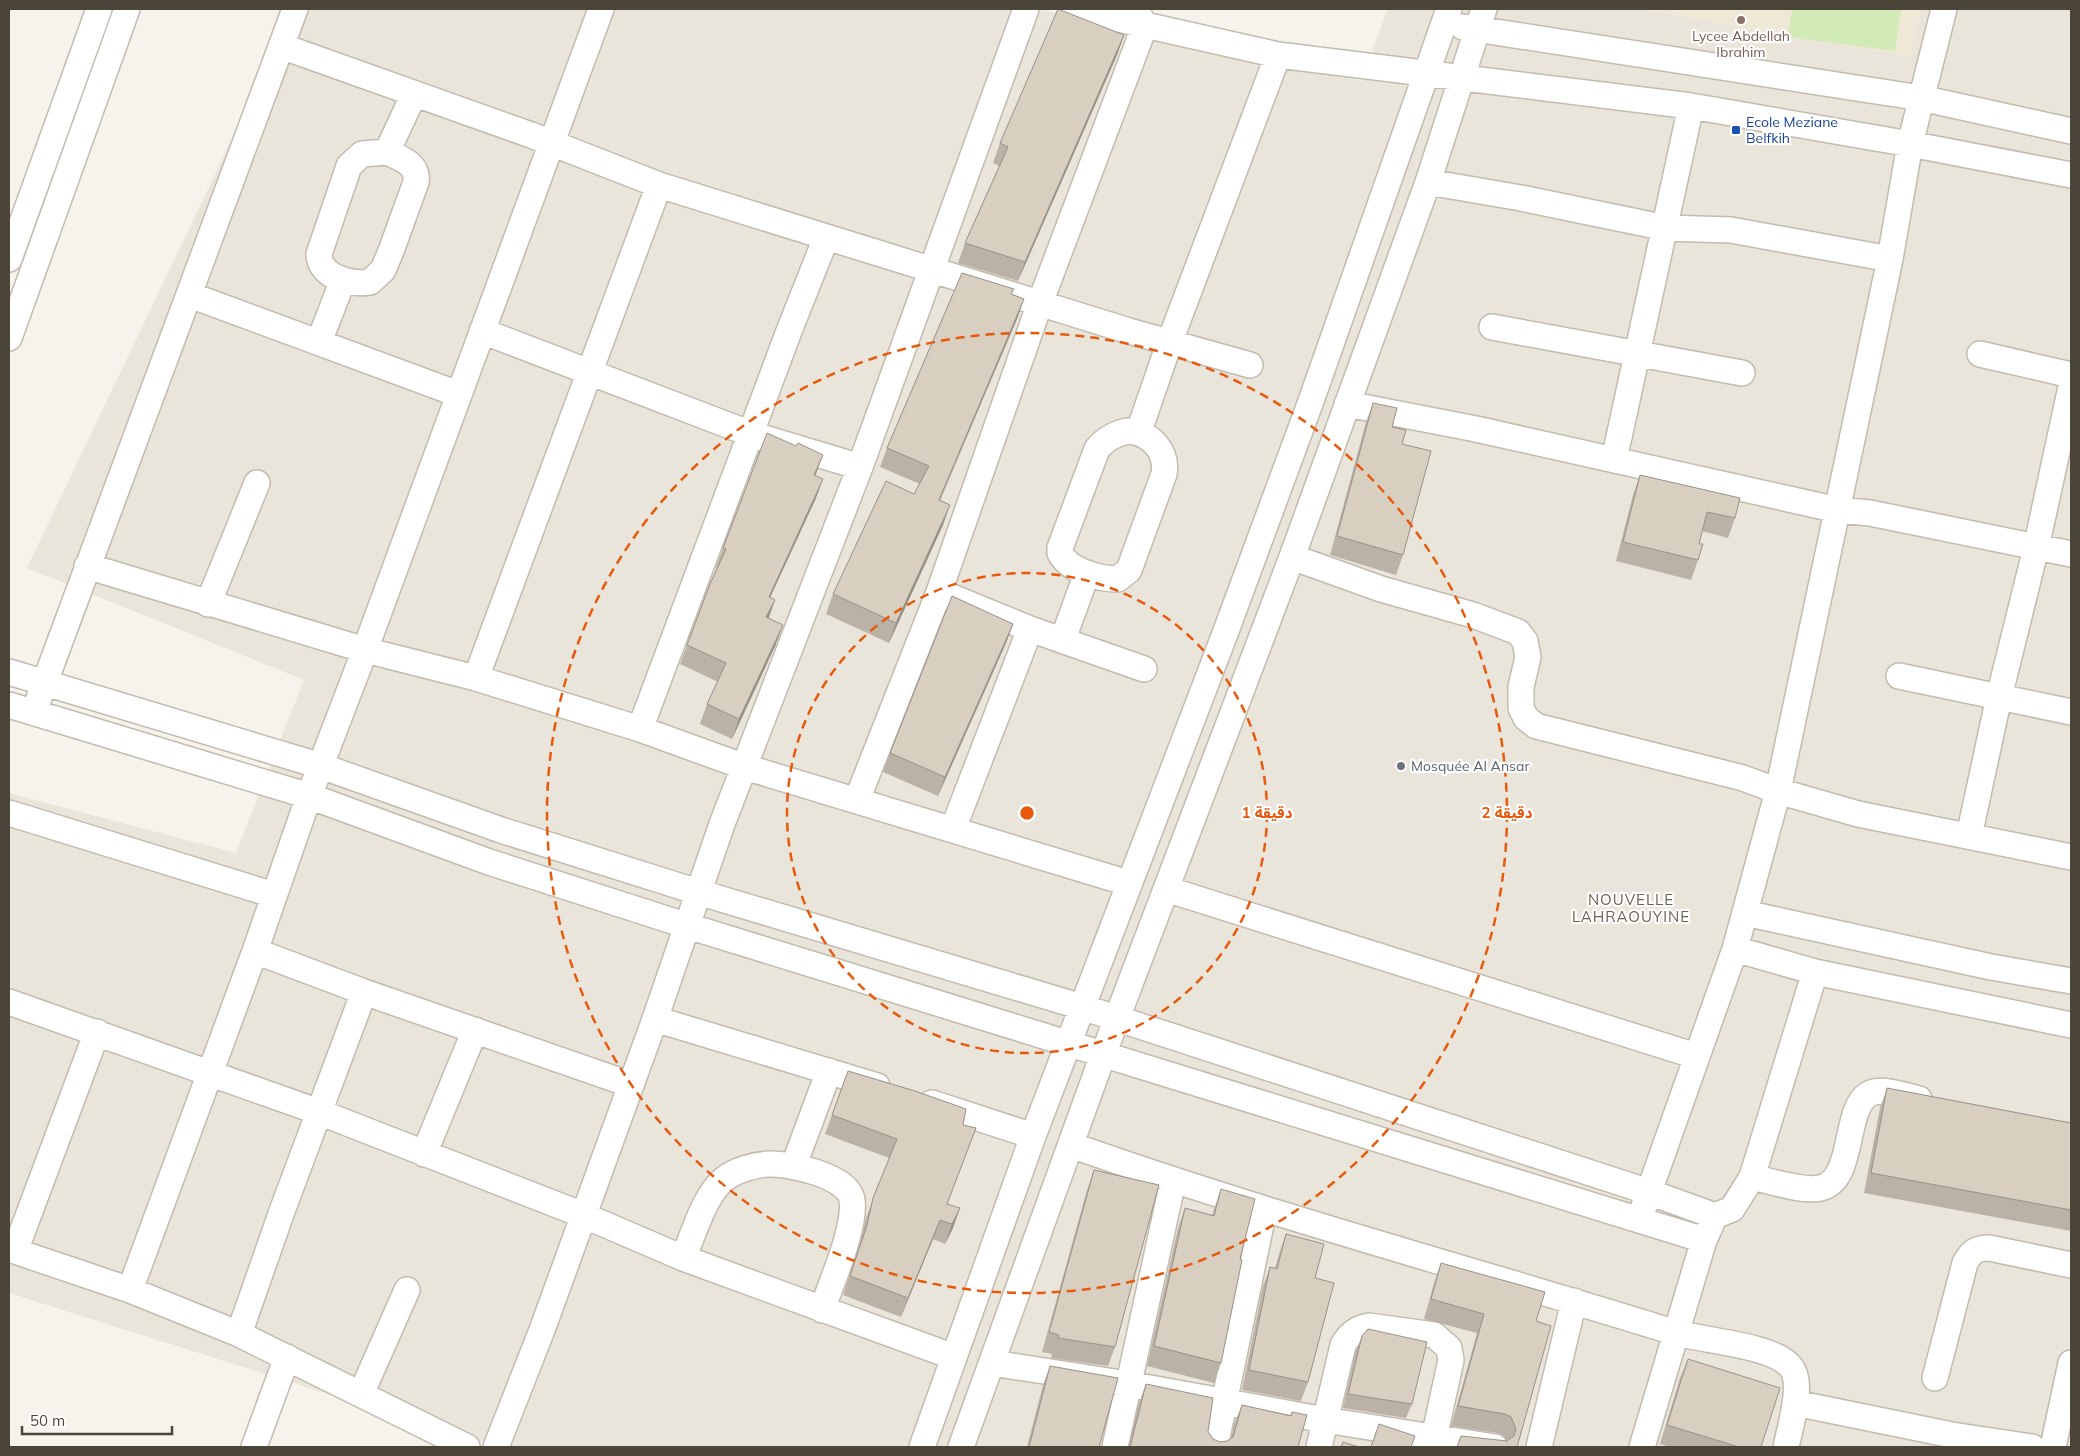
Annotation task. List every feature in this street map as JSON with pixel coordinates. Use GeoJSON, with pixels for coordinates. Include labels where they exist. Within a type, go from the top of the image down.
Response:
{"type":"FeatureCollection","features":[{"type":"Feature","properties":{"kind":"street"},"geometry":{"type":"LineString","coordinates":[[9,259],[99,9]]}},
{"type":"Feature","properties":{"kind":"street"},"geometry":{"type":"LineString","coordinates":[[9,338],[127,9]]}},
{"type":"Feature","properties":{"kind":"street"},"geometry":{"type":"LineString","coordinates":[[34,712],[295,9]]}},
{"type":"Feature","properties":{"kind":"street"},"geometry":{"type":"LineString","coordinates":[[130,1290],[255,951],[309,796],[366,650],[458,394],[601,9]]}},
{"type":"Feature","properties":{"kind":"street"},"geometry":{"type":"LineString","coordinates":[[496,1447],[583,1215],[629,1084],[655,1019],[698,892],[860,466],[1026,9]]}},
{"type":"Feature","properties":{"kind":"street"},"geometry":{"type":"LineString","coordinates":[[1074,9],[1140,17],[1278,55],[1691,106],[1910,144],[2071,175]]}},
{"type":"Feature","properties":{"kind":"street"},"geometry":{"type":"LineString","coordinates":[[1639,1220],[1735,949],[1778,791],[1890,260],[1910,144],[1944,9]]}},
{"type":"Feature","properties":{"kind":"street"},"geometry":{"type":"LineString","coordinates":[[857,800],[940,592],[1140,17]]}},
{"type":"Feature","properties":{"kind":"street"},"geometry":{"type":"LineString","coordinates":[[922,1447],[1032,1136],[1226,631],[1428,75],[1447,17],[1481,18],[1921,98],[2071,131]]}},
{"type":"Feature","properties":{"kind":"street"},"geometry":{"type":"LineString","coordinates":[[961,1447],[1116,1019],[1292,557],[1428,182],[1481,18]]}},
{"type":"Feature","properties":{"kind":"street"},"geometry":{"type":"LineString","coordinates":[[281,46],[552,143],[659,185],[1129,331],[1250,365]]}},
{"type":"Feature","properties":{"kind":"street"},"geometry":{"type":"LineString","coordinates":[[1140,431],[1170,341],[1278,55]]}},
{"type":"Feature","properties":{"kind":"street"},"geometry":{"type":"LineString","coordinates":[[387,152],[414,94]]}},
{"type":"Feature","properties":{"kind":"street"},"geometry":{"type":"LineString","coordinates":[[1614,460],[1666,228],[1691,106]]}},
{"type":"Feature","properties":{"kind":"street"},"geometry":{"type":"LineString","coordinates":[[387,152],[406,161],[413,167],[417,175],[416,182],[383,270],[370,282],[343,280],[324,270],[320,264],[319,254],[349,166],[362,154],[387,152]]}},
{"type":"Feature","properties":{"kind":"street"},"geometry":{"type":"LineString","coordinates":[[1428,182],[1521,198],[1666,228],[1707,228],[1740,231],[1890,260]]}},
{"type":"Feature","properties":{"kind":"street"},"geometry":{"type":"LineString","coordinates":[[476,678],[659,185]]}},
{"type":"Feature","properties":{"kind":"street"},"geometry":{"type":"LineString","coordinates":[[640,729],[826,238]]}},
{"type":"Feature","properties":{"kind":"street"},"geometry":{"type":"LineString","coordinates":[[319,342],[343,280]]}},
{"type":"Feature","properties":{"kind":"street"},"geometry":{"type":"LineString","coordinates":[[190,295],[458,394]]}},
{"type":"Feature","properties":{"kind":"street"},"geometry":{"type":"LineString","coordinates":[[1492,328],[1637,353],[1742,374]]}},
{"type":"Feature","properties":{"kind":"street"},"geometry":{"type":"LineString","coordinates":[[482,331],[751,434],[860,466]]}},
{"type":"Feature","properties":{"kind":"street"},"geometry":{"type":"LineString","coordinates":[[1980,354],[2071,375]]}},
{"type":"Feature","properties":{"kind":"street"},"geometry":{"type":"LineString","coordinates":[[1969,836],[1999,697],[2036,548],[2071,387]]}},
{"type":"Feature","properties":{"kind":"street"},"geometry":{"type":"LineString","coordinates":[[1347,404],[1476,429],[1838,510],[1870,513],[2071,554]]}},
{"type":"Feature","properties":{"kind":"street"},"geometry":{"type":"LineString","coordinates":[[1127,431],[1140,431],[1159,448],[1166,463],[1141,540],[1129,570],[1122,577],[1112,579],[1087,573],[1067,562],[1060,553],[1092,460],[1103,442],[1110,437],[1127,431]]}},
{"type":"Feature","properties":{"kind":"street"},"geometry":{"type":"LineString","coordinates":[[208,604],[257,483]]}},
{"type":"Feature","properties":{"kind":"street"},"geometry":{"type":"LineString","coordinates":[[1292,557],[1381,589],[1473,615],[1518,632],[1525,641],[1528,657],[1521,687],[1521,708],[1526,718],[1536,726],[1743,778],[1778,791],[1858,814],[2071,857]]}},
{"type":"Feature","properties":{"kind":"street"},"geometry":{"type":"LineString","coordinates":[[87,566],[208,604],[366,650],[476,678],[640,729],[745,766],[1128,883]]}},
{"type":"Feature","properties":{"kind":"street"},"geometry":{"type":"LineString","coordinates":[[1062,639],[1087,573]]}},
{"type":"Feature","properties":{"kind":"street"},"geometry":{"type":"LineString","coordinates":[[940,592],[1030,629],[1144,669]]}},
{"type":"Feature","properties":{"kind":"street"},"geometry":{"type":"LineString","coordinates":[[953,829],[1030,629]]}},
{"type":"Feature","properties":{"kind":"street"},"geometry":{"type":"LineString","coordinates":[[9,672],[321,766],[500,830],[698,892],[1082,1007],[1649,1192],[1715,1216],[1732,1209],[1752,1177],[1815,972]]}},
{"type":"Feature","properties":{"kind":"street"},"geometry":{"type":"LineString","coordinates":[[1899,676],[2071,712]]}},
{"type":"Feature","properties":{"kind":"street"},"geometry":{"type":"LineString","coordinates":[[9,705],[309,796],[489,862],[688,926],[1704,1240]]}},
{"type":"Feature","properties":{"kind":"street"},"geometry":{"type":"LineString","coordinates":[[9,813],[274,895]]}},
{"type":"Feature","properties":{"kind":"street"},"geometry":{"type":"LineString","coordinates":[[1166,889],[1696,1056]]}},
{"type":"Feature","properties":{"kind":"street"},"geometry":{"type":"LineString","coordinates":[[1745,913],[1991,967],[2071,981]]}},
{"type":"Feature","properties":{"kind":"street"},"geometry":{"type":"LineString","coordinates":[[1735,949],[1815,972],[2071,1025]]}},
{"type":"Feature","properties":{"kind":"street"},"geometry":{"type":"LineString","coordinates":[[255,951],[364,992],[629,1084]]}},
{"type":"Feature","properties":{"kind":"street"},"geometry":{"type":"LineString","coordinates":[[239,1334],[364,992]]}},
{"type":"Feature","properties":{"kind":"street"},"geometry":{"type":"LineString","coordinates":[[9,1002],[319,1112],[583,1215],[683,1258],[954,1357]]}},
{"type":"Feature","properties":{"kind":"street"},"geometry":{"type":"LineString","coordinates":[[655,1019],[905,1094],[1032,1136]]}},
{"type":"Feature","properties":{"kind":"street"},"geometry":{"type":"LineString","coordinates":[[424,1154],[475,1030]]}},
{"type":"Feature","properties":{"kind":"street"},"geometry":{"type":"LineString","coordinates":[[97,1032],[12,1250],[130,1290],[239,1334],[467,1447]]}},
{"type":"Feature","properties":{"kind":"street"},"geometry":{"type":"LineString","coordinates":[[794,1165],[829,1071]]}},
{"type":"Feature","properties":{"kind":"street"},"geometry":{"type":"LineString","coordinates":[[1752,1177],[1802,1188],[1819,1189],[1828,1185],[1836,1178],[1842,1167],[1860,1104],[1867,1095],[1876,1092],[1887,1092],[1945,1104]]}},
{"type":"Feature","properties":{"kind":"street"},"geometry":{"type":"LineString","coordinates":[[1071,1145],[1173,1181],[1264,1210],[1676,1333],[1775,1354],[1792,1367],[1796,1374],[1795,1403],[1786,1447]]}},
{"type":"Feature","properties":{"kind":"street"},"geometry":{"type":"LineString","coordinates":[[683,1258],[709,1199],[725,1179],[750,1167],[768,1164],[794,1165],[834,1180],[848,1192],[852,1199],[850,1226],[822,1310]]}},
{"type":"Feature","properties":{"kind":"street"},"geometry":{"type":"LineString","coordinates":[[1115,1447],[1173,1181]]}},
{"type":"Feature","properties":{"kind":"street"},"geometry":{"type":"LineString","coordinates":[[1215,1447],[1264,1210]]}},
{"type":"Feature","properties":{"kind":"street"},"geometry":{"type":"LineString","coordinates":[[1642,1447],[1704,1240],[1715,1216]]}},
{"type":"Feature","properties":{"kind":"street"},"geometry":{"type":"LineString","coordinates":[[1935,1378],[1965,1263],[1970,1254],[1979,1248],[1989,1248],[2071,1265]]}},
{"type":"Feature","properties":{"kind":"street"},"geometry":{"type":"LineString","coordinates":[[361,1394],[407,1290]]}},
{"type":"Feature","properties":{"kind":"street"},"geometry":{"type":"LineString","coordinates":[[1539,1447],[1574,1301]]}},
{"type":"Feature","properties":{"kind":"street"},"geometry":{"type":"LineString","coordinates":[[1319,1447],[1343,1345],[1351,1334],[1369,1326],[1434,1335],[1449,1348],[1451,1360],[1433,1442]]}},
{"type":"Feature","properties":{"kind":"street"},"geometry":{"type":"LineString","coordinates":[[254,1447],[287,1357]]}},
{"type":"Feature","properties":{"kind":"street"},"geometry":{"type":"LineString","coordinates":[[992,1363],[1128,1384],[1433,1442],[1495,1447]]}},
{"type":"Feature","properties":{"kind":"street"},"geometry":{"type":"LineString","coordinates":[[2053,1447],[2071,1363]]}},
{"type":"Feature","properties":{"kind":"street"},"geometry":{"type":"LineString","coordinates":[[1795,1403],[1951,1441],[2032,1447]]}},
{"type":"Feature","properties":{"kind":"shaded area"},"geometry":{"type":"Polygon","coordinates":[[[294,9],[1036,9],[1362,81],[1387,9],[2071,9],[2071,1447],[496,1447],[9,1293],[9,793],[236,853],[304,680],[27,568],[294,9]]]}},
{"type":"Feature","properties":{"kind":"shaded area"},"geometry":{"type":"Polygon","coordinates":[[[1639,9],[1921,9],[1911,57],[1639,9]]]}},
{"type":"Feature","properties":{"kind":"green space"},"geometry":{"type":"Polygon","coordinates":[[[1792,9],[1901,9],[1895,51],[1788,37],[1792,9]]]}},
{"type":"Feature","properties":{"kind":"building"},"geometry":{"type":"Polygon","coordinates":[[[1058,9],[1124,35],[1025,262],[965,243],[1008,147],[1000,143],[1058,9]]]}},
{"type":"Feature","properties":{"kind":"building"},"geometry":{"type":"Polygon","coordinates":[[[962,273],[1014,289],[1011,294],[1024,299],[939,500],[950,505],[896,623],[833,594],[886,481],[914,494],[929,466],[887,448],[962,273]]]}},
{"type":"Feature","properties":{"kind":"building"},"geometry":{"type":"Polygon","coordinates":[[[1373,403],[1397,408],[1392,427],[1406,430],[1402,444],[1431,451],[1403,555],[1337,536],[1373,403]]]}},
{"type":"Feature","properties":{"kind":"building"},"geometry":{"type":"Polygon","coordinates":[[[767,433],[796,446],[798,443],[823,455],[814,475],[823,479],[769,597],[775,600],[766,617],[783,625],[739,719],[707,704],[726,663],[687,645],[710,584],[726,549],[723,548],[767,433]]]}},
{"type":"Feature","properties":{"kind":"building"},"geometry":{"type":"Polygon","coordinates":[[[1640,475],[1740,498],[1735,518],[1707,512],[1699,544],[1703,544],[1698,560],[1623,542],[1640,475]]]}},
{"type":"Feature","properties":{"kind":"building"},"geometry":{"type":"Polygon","coordinates":[[[952,596],[1013,624],[945,777],[890,753],[952,596]]]}},
{"type":"Feature","properties":{"kind":"building"},"geometry":{"type":"Polygon","coordinates":[[[848,1071],[915,1091],[966,1109],[963,1125],[976,1128],[947,1204],[960,1208],[952,1224],[940,1220],[908,1298],[850,1276],[867,1225],[873,1198],[897,1139],[832,1115],[848,1071]]]}},
{"type":"Feature","properties":{"kind":"building"},"geometry":{"type":"Polygon","coordinates":[[[1887,1088],[2071,1123],[2071,1210],[1871,1173],[1887,1088]]]}},
{"type":"Feature","properties":{"kind":"building"},"geometry":{"type":"Polygon","coordinates":[[[1094,1170],[1159,1185],[1115,1347],[1058,1338],[1059,1335],[1049,1332],[1094,1170]]]}},
{"type":"Feature","properties":{"kind":"building"},"geometry":{"type":"Polygon","coordinates":[[[1221,1189],[1255,1199],[1240,1259],[1242,1260],[1221,1363],[1154,1346],[1185,1208],[1214,1216],[1221,1189]]]}},
{"type":"Feature","properties":{"kind":"building"},"geometry":{"type":"Polygon","coordinates":[[[1286,1234],[1324,1244],[1315,1278],[1334,1283],[1308,1382],[1249,1370],[1270,1267],[1277,1269],[1286,1234]]]}},
{"type":"Feature","properties":{"kind":"building"},"geometry":{"type":"Polygon","coordinates":[[[1441,1263],[1545,1292],[1536,1321],[1551,1326],[1517,1447],[1457,1447],[1461,1436],[1507,1441],[1514,1436],[1516,1429],[1511,1417],[1505,1414],[1458,1406],[1484,1314],[1431,1299],[1441,1263]]]}},
{"type":"Feature","properties":{"kind":"building"},"geometry":{"type":"Polygon","coordinates":[[[1368,1329],[1427,1342],[1412,1404],[1348,1394],[1362,1336],[1368,1329]]]}},
{"type":"Feature","properties":{"kind":"building"},"geometry":{"type":"Polygon","coordinates":[[[1688,1359],[1780,1388],[1761,1447],[1739,1447],[1667,1425],[1688,1359]]]}},
{"type":"Feature","properties":{"kind":"building"},"geometry":{"type":"Polygon","coordinates":[[[1050,1366],[1118,1378],[1099,1447],[1029,1447],[1050,1366]]]}},
{"type":"Feature","properties":{"kind":"building"},"geometry":{"type":"Polygon","coordinates":[[[1146,1384],[1213,1398],[1208,1432],[1213,1439],[1220,1442],[1227,1441],[1233,1437],[1242,1405],[1291,1416],[1292,1412],[1307,1415],[1298,1447],[1130,1447],[1146,1384]]]}},
{"type":"Feature","properties":{"kind":"building"},"geometry":{"type":"Polygon","coordinates":[[[1379,1424],[1415,1436],[1411,1447],[1371,1447],[1379,1424]]]}},
{"type":"Feature","properties":{"kind":"building"},"geometry":{"type":"Polygon","coordinates":[[[1343,1442],[1359,1447],[1341,1447],[1343,1442]]]}},
{"type":"Feature","properties":{"kind":"place","name":"Lycee Abdellah Ibrahim"},"geometry":{"type":"Point","coordinates":[1741,20]}},
{"type":"Feature","properties":{"kind":"place","name":"Ecole Meziane Belfkih"},"geometry":{"type":"Point","coordinates":[1736,130]}},
{"type":"Feature","properties":{"kind":"place","name":"Mosquée Al Ansar"},"geometry":{"type":"Point","coordinates":[1401,766]}},
{"type":"Feature","properties":{"kind":"district","name":"NOUVELLE LAHRAOUYINE"},"geometry":{"type":"Point","coordinates":[1631,908]}}]}
